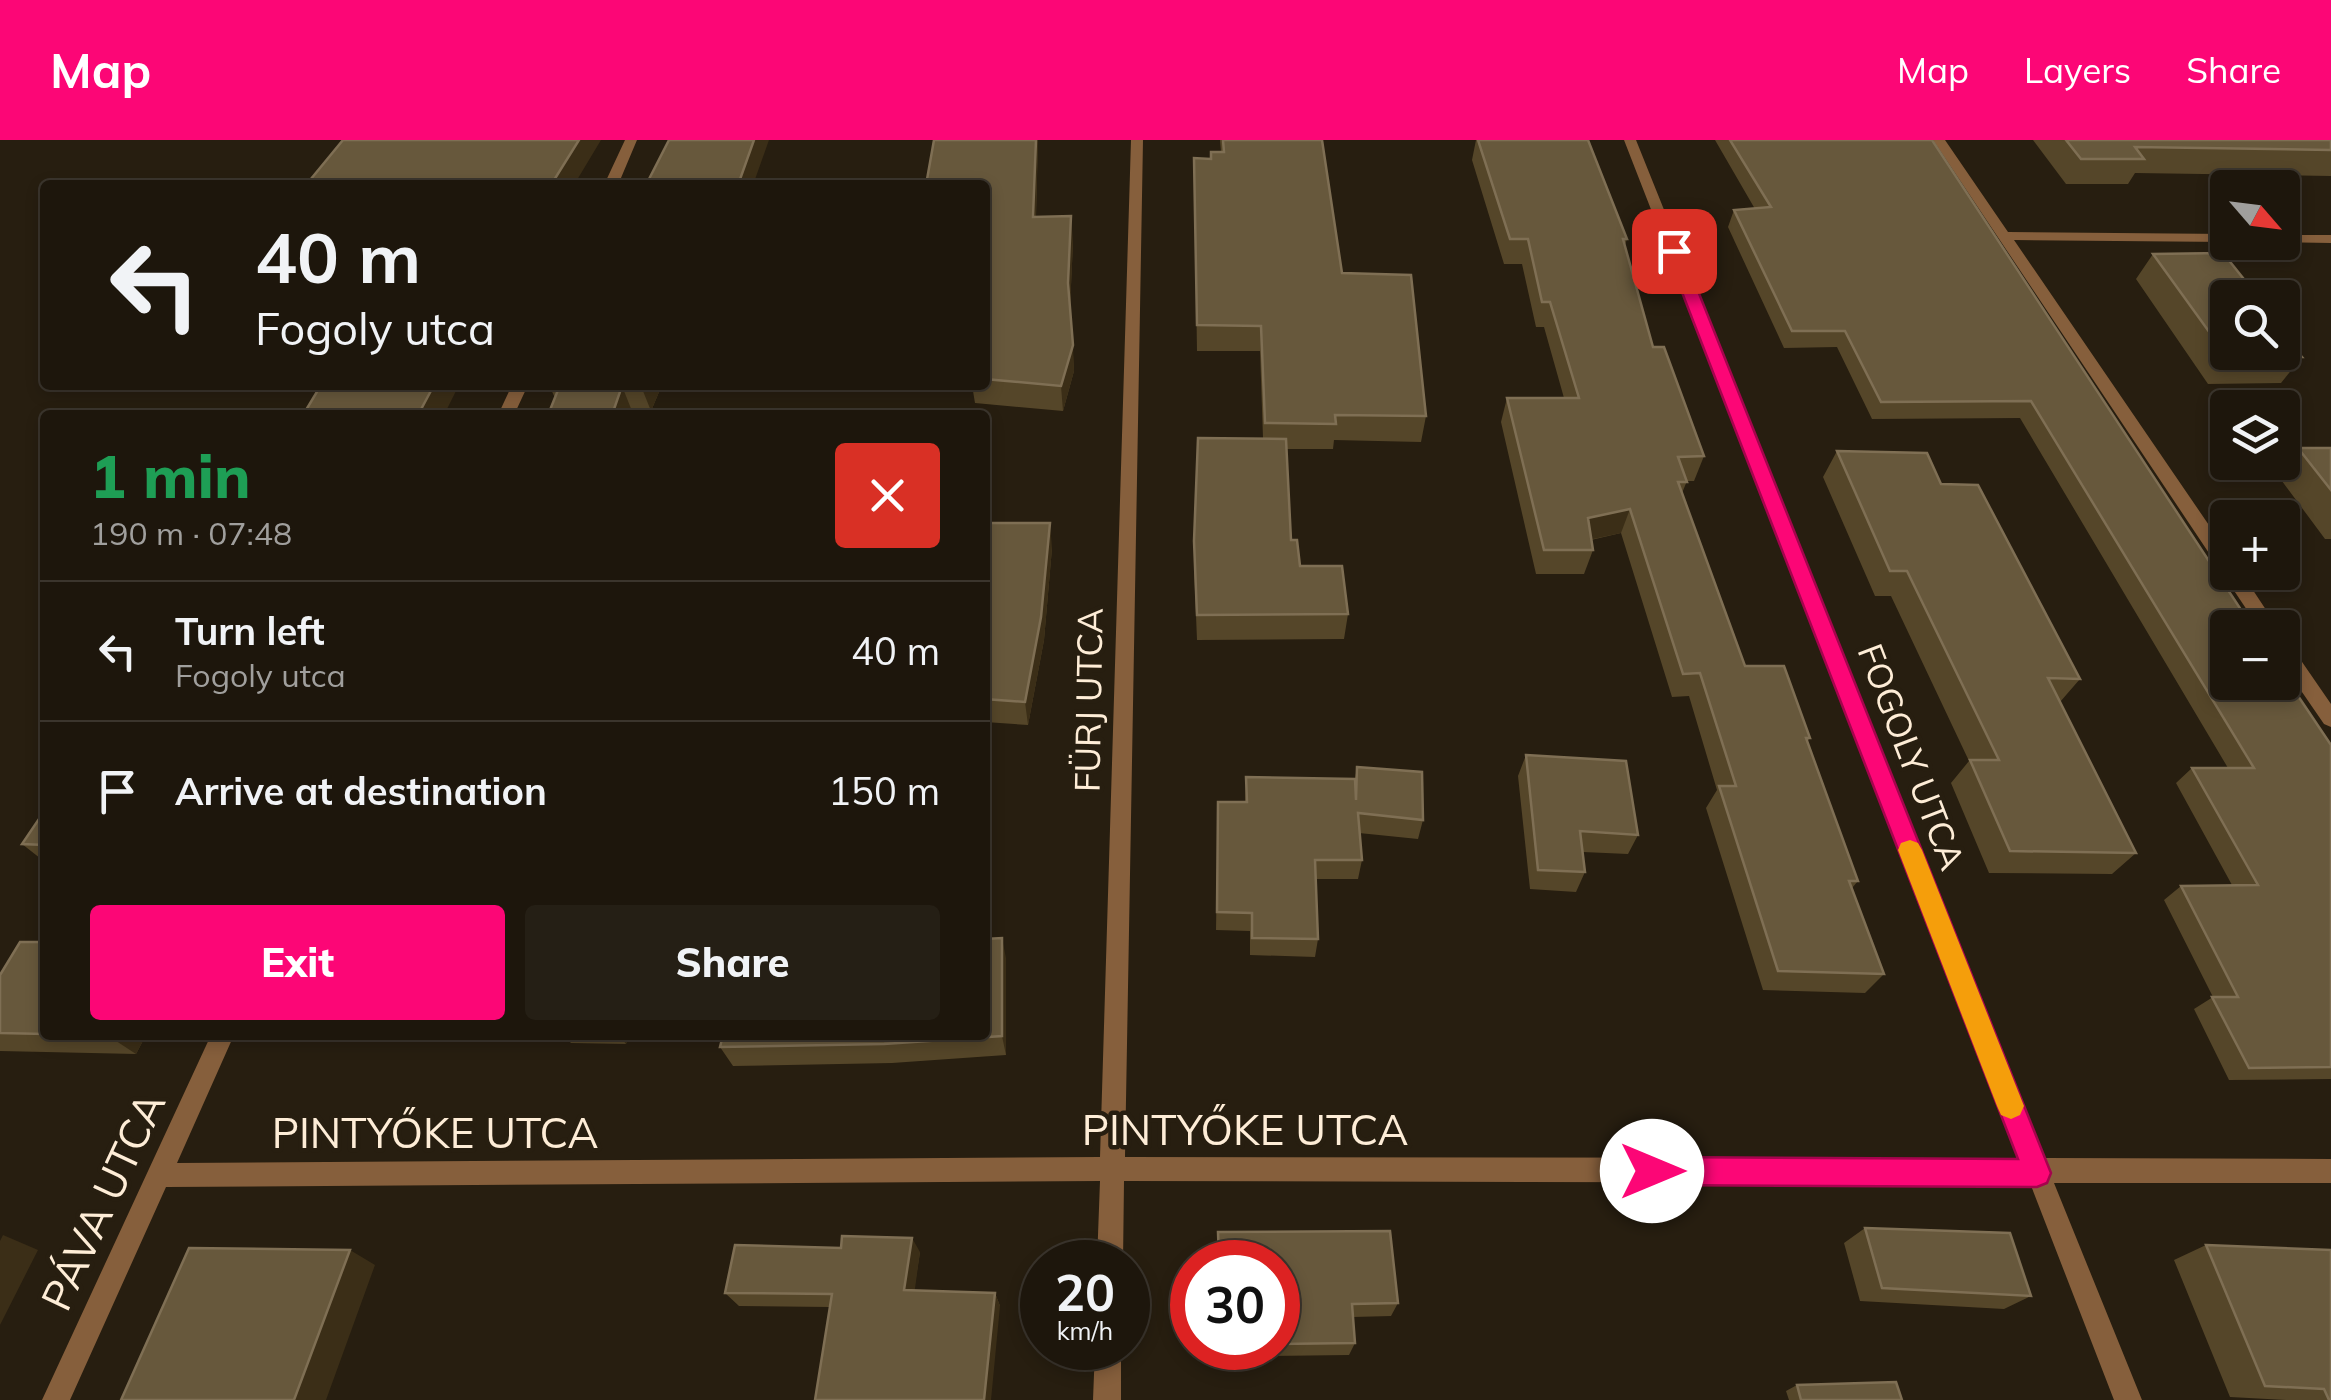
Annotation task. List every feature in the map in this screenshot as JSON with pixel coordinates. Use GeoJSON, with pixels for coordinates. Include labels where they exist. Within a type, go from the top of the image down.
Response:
{"type":"FeatureCollection","features":[{"type":"Feature","properties":{"kind":"street"},"geometry":{"type":"LineString","coordinates":[[613,180],[632,140]]}},
{"type":"Feature","properties":{"kind":"street","name":"FÜRJ UTCA"},"geometry":{"type":"LineString","coordinates":[[1111,1240],[1138,140]]}},
{"type":"Feature","properties":{"kind":"street","name":"FOGOLY UTCA"},"geometry":{"type":"LineString","coordinates":[[1630,140],[2128,1400]]}},
{"type":"Feature","properties":{"kind":"street"},"geometry":{"type":"LineString","coordinates":[[1939,140],[2210,542]]}},
{"type":"Feature","properties":{"kind":"street"},"geometry":{"type":"LineString","coordinates":[[2002,236],[2210,238]]}},
{"type":"Feature","properties":{"kind":"street"},"geometry":{"type":"LineString","coordinates":[[2300,239],[2331,239]]}},
{"type":"Feature","properties":{"kind":"street"},"geometry":{"type":"LineString","coordinates":[[2300,672],[2328,709]]}},
{"type":"Feature","properties":{"kind":"street","name":"PÁVA UTCA"},"geometry":{"type":"LineString","coordinates":[[56,1400],[221,1040]]}},
{"type":"Feature","properties":{"kind":"street","name":"PINTYŐKE UTCA"},"geometry":{"type":"LineString","coordinates":[[160,1175],[1113,1169],[2331,1171]]}},
{"type":"Feature","properties":{"kind":"street"},"geometry":{"type":"LineString","coordinates":[[1107,1400],[1108,1370]]}},
{"type":"Feature","properties":{"kind":"building"},"geometry":{"type":"Polygon","coordinates":[[[343,140],[579,140],[554,180],[310,180],[343,140]]]}},
{"type":"Feature","properties":{"kind":"building"},"geometry":{"type":"Polygon","coordinates":[[[669,140],[754,140],[740,180],[649,180],[669,140]]]}},
{"type":"Feature","properties":{"kind":"building"},"geometry":{"type":"Polygon","coordinates":[[[934,140],[1036,140],[1033,217],[1071,216],[1068,283],[1073,345],[1061,386],[990,379],[990,180],[927,180],[934,140]]]}},
{"type":"Feature","properties":{"kind":"building"},"geometry":{"type":"Polygon","coordinates":[[[1223,140],[1322,140],[1342,273],[1411,275],[1426,416],[1335,415],[1336,424],[1265,423],[1261,326],[1197,325],[1194,158],[1211,159],[1211,152],[1224,152],[1223,140]]]}},
{"type":"Feature","properties":{"kind":"building"},"geometry":{"type":"Polygon","coordinates":[[[1478,140],[1588,140],[1627,239],[1623,239],[1653,347],[1664,347],[1704,456],[1678,457],[1687,482],[1678,482],[1745,666],[1784,666],[1858,881],[1849,881],[1884,974],[1778,971],[1719,786],[1736,786],[1700,673],[1683,674],[1630,509],[1588,518],[1593,550],[1544,550],[1507,398],[1579,398],[1550,302],[1542,302],[1528,239],[1510,239],[1478,140]]]}},
{"type":"Feature","properties":{"kind":"building"},"geometry":{"type":"Polygon","coordinates":[[[1730,140],[1932,140],[2210,563],[2210,590],[2228,590],[2241,610],[2210,610],[2210,696],[2031,401],[1881,402],[1845,331],[1792,331],[1734,210],[1771,207],[1730,140]]]}},
{"type":"Feature","properties":{"kind":"building"},"geometry":{"type":"Polygon","coordinates":[[[2066,140],[2331,140],[2331,150],[2135,147],[2144,159],[2081,159],[2066,140]]]}},
{"type":"Feature","properties":{"kind":"building"},"geometry":{"type":"Polygon","coordinates":[[[2210,253],[2210,260],[2229,260],[2245,280],[2210,280],[2210,333],[2153,254],[2210,253]]]}},
{"type":"Feature","properties":{"kind":"building"},"geometry":{"type":"Polygon","coordinates":[[[318,390],[431,390],[421,410],[306,410],[318,390]]]}},
{"type":"Feature","properties":{"kind":"building"},"geometry":{"type":"Polygon","coordinates":[[[558,390],[621,390],[614,410],[550,410],[558,390]]]}},
{"type":"Feature","properties":{"kind":"building"},"geometry":{"type":"Polygon","coordinates":[[[1198,438],[1286,439],[1291,540],[1297,540],[1300,566],[1342,566],[1348,614],[1197,615],[1194,541],[1198,438]]]}},
{"type":"Feature","properties":{"kind":"building"},"geometry":{"type":"Polygon","coordinates":[[[2300,448],[2331,448],[2331,490],[2300,451],[2300,448]]]}},
{"type":"Feature","properties":{"kind":"building"},"geometry":{"type":"Polygon","coordinates":[[[1837,451],[1927,453],[1941,484],[1978,485],[2080,679],[2048,678],[2136,853],[2010,851],[1970,760],[1999,760],[1907,571],[1890,571],[1837,451]]]}},
{"type":"Feature","properties":{"kind":"building"},"geometry":{"type":"Polygon","coordinates":[[[990,523],[1050,523],[1041,617],[1025,702],[990,699],[990,523]]]}},
{"type":"Feature","properties":{"kind":"building"},"geometry":{"type":"Polygon","coordinates":[[[2300,699],[2331,745],[2331,1067],[2249,1068],[2212,997],[2238,997],[2181,886],[2258,885],[2192,768],[2254,768],[2213,700],[2300,699]]]}},
{"type":"Feature","properties":{"kind":"building"},"geometry":{"type":"Polygon","coordinates":[[[1526,755],[1626,761],[1638,835],[1580,831],[1585,872],[1538,870],[1526,755]]]}},
{"type":"Feature","properties":{"kind":"building"},"geometry":{"type":"Polygon","coordinates":[[[1357,767],[1422,772],[1423,820],[1358,813],[1362,860],[1315,860],[1318,939],[1252,938],[1252,913],[1217,912],[1218,802],[1247,802],[1246,777],[1355,779],[1356,800],[1357,767]]]}},
{"type":"Feature","properties":{"kind":"building"},"geometry":{"type":"Polygon","coordinates":[[[40,817],[40,845],[22,844],[40,817]]]}},
{"type":"Feature","properties":{"kind":"building"},"geometry":{"type":"Polygon","coordinates":[[[1002,938],[1002,1036],[990,1037],[990,939],[1002,938]]]}},
{"type":"Feature","properties":{"kind":"building"},"geometry":{"type":"Polygon","coordinates":[[[20,942],[40,942],[40,1034],[0,1033],[0,975],[20,942]]]}},
{"type":"Feature","properties":{"kind":"building"},"geometry":{"type":"Polygon","coordinates":[[[722,1040],[943,1040],[884,1044],[720,1047],[722,1040]]]}},
{"type":"Feature","properties":{"kind":"building"},"geometry":{"type":"Polygon","coordinates":[[[1865,1228],[2010,1233],[2031,1296],[1882,1288],[1865,1228]]]}},
{"type":"Feature","properties":{"kind":"building"},"geometry":{"type":"Polygon","coordinates":[[[1390,1231],[1398,1303],[1352,1304],[1355,1343],[1300,1344],[1300,1240],[1218,1240],[1218,1232],[1390,1231]]]}},
{"type":"Feature","properties":{"kind":"building"},"geometry":{"type":"Polygon","coordinates":[[[842,1236],[912,1238],[904,1290],[995,1293],[984,1400],[815,1400],[832,1294],[725,1293],[735,1245],[841,1248],[842,1236]]]}},
{"type":"Feature","properties":{"kind":"building"},"geometry":{"type":"Polygon","coordinates":[[[2206,1245],[2331,1250],[2331,1400],[2324,1389],[2265,1386],[2206,1245]]]}},
{"type":"Feature","properties":{"kind":"building"},"geometry":{"type":"Polygon","coordinates":[[[189,1248],[350,1250],[294,1400],[121,1400],[189,1248]]]}},
{"type":"Feature","properties":{"kind":"building"},"geometry":{"type":"Polygon","coordinates":[[[1896,1382],[1902,1400],[1801,1400],[1797,1385],[1896,1382]]]}},
{"type":"Feature","properties":{"kind":"slow traffic"},"geometry":{"type":"LineString","coordinates":[[1910,850],[2011,1106]]}},
{"type":"Feature","properties":{"kind":"route"},"geometry":{"type":"LineString","coordinates":[[1652,1171],[2037,1173],[1674,251]]}}]}
